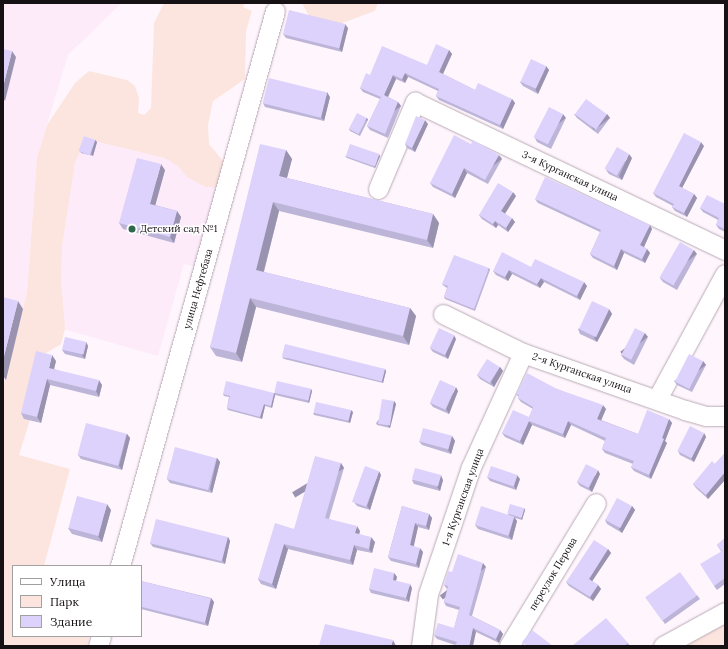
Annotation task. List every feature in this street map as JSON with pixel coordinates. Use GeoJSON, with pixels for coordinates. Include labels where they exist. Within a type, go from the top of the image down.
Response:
{"type":"FeatureCollection","features":[{"type":"Feature","properties":{"kind":"street","name":"улица Нефтебаза"},"geometry":{"type":"LineString","coordinates":[[120,565],[275,11]]}},
{"type":"Feature","properties":{"kind":"street","name":"3-я Курганская улица"},"geometry":{"type":"LineString","coordinates":[[378,189],[415,102],[725,250]]}},
{"type":"Feature","properties":{"kind":"street"},"geometry":{"type":"LineString","coordinates":[[657,399],[725,274]]}},
{"type":"Feature","properties":{"kind":"street","name":"2-я Курганская улица"},"geometry":{"type":"LineString","coordinates":[[443,314],[523,353],[706,416],[725,416]]}},
{"type":"Feature","properties":{"kind":"street","name":"1-я Курганская улица"},"geometry":{"type":"LineString","coordinates":[[421,646],[428,594],[471,467],[523,353]]}},
{"type":"Feature","properties":{"kind":"street","name":"переулок Перова"},"geometry":{"type":"LineString","coordinates":[[509,646],[596,503]]}},
{"type":"Feature","properties":{"kind":"street"},"geometry":{"type":"LineString","coordinates":[[663,646],[725,612]]}},
{"type":"Feature","properties":{"kind":"shaded area"},"geometry":{"type":"Polygon","coordinates":[[[3,3],[122,3],[68,55],[37,158],[27,292],[3,389],[3,3]]]}},
{"type":"Feature","properties":{"kind":"shaded area","name":"Детский сад №1"},"geometry":{"type":"Polygon","coordinates":[[[73,120],[224,162],[195,267],[184,264],[158,356],[32,320],[73,120]]]}},
{"type":"Feature","properties":{"kind":"green space"},"geometry":{"type":"Polygon","coordinates":[[[164,3],[245,3],[243,7],[252,11],[246,31],[245,79],[213,101],[208,125],[209,144],[224,162],[217,187],[206,187],[187,177],[178,166],[165,158],[86,139],[75,162],[62,246],[61,281],[65,329],[61,344],[40,357],[25,419],[30,420],[19,455],[70,469],[44,565],[12,565],[12,637],[89,637],[87,646],[3,646],[3,388],[27,292],[37,158],[47,125],[75,83],[89,71],[127,80],[135,86],[139,98],[138,113],[144,115],[151,108],[154,23],[164,3]]]}},
{"type":"Feature","properties":{"kind":"green space"},"geometry":{"type":"Polygon","coordinates":[[[302,3],[378,3],[375,11],[337,25],[310,18],[302,3]]]}},
{"type":"Feature","properties":{"kind":"green space"},"geometry":{"type":"Polygon","coordinates":[[[725,621],[725,646],[688,646],[709,628],[725,621]]]}},
{"type":"Feature","properties":{"kind":"building"},"geometry":{"type":"Polygon","coordinates":[[[289,10],[345,24],[339,48],[283,34],[289,10]]]}},
{"type":"Feature","properties":{"kind":"building"},"geometry":{"type":"Polygon","coordinates":[[[436,44],[449,50],[439,72],[475,90],[478,83],[512,99],[500,125],[436,96],[439,89],[405,73],[402,79],[393,75],[384,95],[398,102],[385,134],[367,126],[381,97],[360,88],[366,73],[370,75],[382,46],[427,65],[436,44]]]}},
{"type":"Feature","properties":{"kind":"building"},"geometry":{"type":"Polygon","coordinates":[[[3,49],[12,51],[3,87],[3,49]]]}},
{"type":"Feature","properties":{"kind":"building"},"geometry":{"type":"Polygon","coordinates":[[[531,59],[546,66],[536,89],[520,82],[531,59]]]}},
{"type":"Feature","properties":{"kind":"building"},"geometry":{"type":"Polygon","coordinates":[[[269,78],[327,93],[321,118],[263,103],[269,78]]]}},
{"type":"Feature","properties":{"kind":"building"},"geometry":{"type":"Polygon","coordinates":[[[586,99],[607,114],[596,130],[575,114],[586,99]]]}},
{"type":"Feature","properties":{"kind":"building"},"geometry":{"type":"Polygon","coordinates":[[[549,107],[563,114],[548,145],[534,137],[549,107]]]}},
{"type":"Feature","properties":{"kind":"building"},"geometry":{"type":"Polygon","coordinates":[[[357,113],[367,118],[359,134],[349,129],[357,113]]]}},
{"type":"Feature","properties":{"kind":"building"},"geometry":{"type":"Polygon","coordinates":[[[416,116],[425,120],[412,148],[405,144],[416,116]]]}},
{"type":"Feature","properties":{"kind":"building"},"geometry":{"type":"Polygon","coordinates":[[[684,133],[701,142],[679,186],[694,194],[684,213],[672,207],[674,204],[653,193],[684,133]]]}},
{"type":"Feature","properties":{"kind":"building"},"geometry":{"type":"Polygon","coordinates":[[[454,135],[471,144],[473,140],[499,155],[485,180],[464,168],[452,194],[430,183],[454,135]]]}},
{"type":"Feature","properties":{"kind":"building"},"geometry":{"type":"Polygon","coordinates":[[[84,136],[95,140],[90,155],[79,151],[84,136]]]}},
{"type":"Feature","properties":{"kind":"building"},"geometry":{"type":"Polygon","coordinates":[[[260,144],[286,150],[279,176],[433,214],[427,240],[273,202],[256,270],[410,308],[403,336],[250,298],[236,353],[210,347],[260,144]]]}},
{"type":"Feature","properties":{"kind":"building"},"geometry":{"type":"Polygon","coordinates":[[[350,144],[379,154],[375,166],[346,156],[350,144]]]}},
{"type":"Feature","properties":{"kind":"building"},"geometry":{"type":"Polygon","coordinates":[[[617,147],[629,154],[617,176],[604,169],[617,147]]]}},
{"type":"Feature","properties":{"kind":"building"},"geometry":{"type":"Polygon","coordinates":[[[137,158],[161,164],[150,204],[177,211],[170,237],[119,223],[137,158]]]}},
{"type":"Feature","properties":{"kind":"building"},"geometry":{"type":"Polygon","coordinates":[[[545,177],[650,225],[640,245],[647,249],[642,259],[621,249],[614,266],[590,254],[601,230],[535,199],[545,177]]]}},
{"type":"Feature","properties":{"kind":"building"},"geometry":{"type":"Polygon","coordinates":[[[498,183],[513,192],[501,211],[512,218],[506,228],[495,221],[493,224],[479,215],[498,183]]]}},
{"type":"Feature","properties":{"kind":"building"},"geometry":{"type":"Polygon","coordinates":[[[707,195],[725,204],[725,229],[716,225],[719,218],[700,208],[707,195]]]}},
{"type":"Feature","properties":{"kind":"building"},"geometry":{"type":"Polygon","coordinates":[[[680,242],[694,250],[673,286],[660,278],[680,242]]]}},
{"type":"Feature","properties":{"kind":"building"},"geometry":{"type":"Polygon","coordinates":[[[502,252],[531,267],[535,259],[584,282],[577,296],[541,278],[537,284],[509,270],[505,277],[493,271],[502,252]]]}},
{"type":"Feature","properties":{"kind":"building"},"geometry":{"type":"Polygon","coordinates":[[[454,255],[489,268],[474,309],[444,297],[448,286],[442,284],[454,255]]]}},
{"type":"Feature","properties":{"kind":"building"},"geometry":{"type":"Polygon","coordinates":[[[3,297],[18,301],[3,360],[3,297]]]}},
{"type":"Feature","properties":{"kind":"building"},"geometry":{"type":"Polygon","coordinates":[[[592,301],[609,309],[596,337],[579,329],[592,301]]]}},
{"type":"Feature","properties":{"kind":"building"},"geometry":{"type":"Polygon","coordinates":[[[439,328],[454,335],[445,355],[430,348],[439,328]]]}},
{"type":"Feature","properties":{"kind":"building"},"geometry":{"type":"Polygon","coordinates":[[[635,328],[645,333],[631,360],[621,355],[635,328]]]}},
{"type":"Feature","properties":{"kind":"building"},"geometry":{"type":"Polygon","coordinates":[[[65,337],[86,342],[84,355],[62,350],[65,337]]]}},
{"type":"Feature","properties":{"kind":"building"},"geometry":{"type":"Polygon","coordinates":[[[285,344],[385,369],[382,382],[282,357],[285,344]]]}},
{"type":"Feature","properties":{"kind":"building"},"geometry":{"type":"Polygon","coordinates":[[[36,351],[52,355],[49,368],[99,380],[96,391],[47,379],[37,417],[21,413],[36,351]]]}},
{"type":"Feature","properties":{"kind":"building"},"geometry":{"type":"Polygon","coordinates":[[[689,354],[703,361],[689,389],[675,382],[689,354]]]}},
{"type":"Feature","properties":{"kind":"building"},"geometry":{"type":"Polygon","coordinates":[[[487,359],[500,367],[490,383],[477,375],[487,359]]]}},
{"type":"Feature","properties":{"kind":"building"},"geometry":{"type":"Polygon","coordinates":[[[527,373],[557,389],[603,405],[597,419],[638,434],[647,410],[669,419],[662,438],[664,439],[649,475],[631,467],[634,461],[602,449],[606,438],[568,421],[563,434],[529,421],[520,441],[502,433],[513,410],[529,417],[533,407],[518,398],[519,395],[516,394],[527,373]]]}},
{"type":"Feature","properties":{"kind":"building"},"geometry":{"type":"Polygon","coordinates":[[[440,380],[456,387],[445,410],[430,403],[440,380]]]}},
{"type":"Feature","properties":{"kind":"building"},"geometry":{"type":"Polygon","coordinates":[[[226,381],[274,393],[271,406],[264,404],[260,417],[227,408],[230,396],[223,394],[226,381]]]}},
{"type":"Feature","properties":{"kind":"building"},"geometry":{"type":"Polygon","coordinates":[[[277,381],[311,389],[308,401],[274,393],[277,381]]]}},
{"type":"Feature","properties":{"kind":"building"},"geometry":{"type":"Polygon","coordinates":[[[382,399],[394,401],[390,426],[378,424],[382,399]]]}},
{"type":"Feature","properties":{"kind":"building"},"geometry":{"type":"Polygon","coordinates":[[[316,402],[351,410],[349,421],[314,413],[316,402]]]}},
{"type":"Feature","properties":{"kind":"building"},"geometry":{"type":"Polygon","coordinates":[[[86,423],[127,434],[118,466],[77,455],[86,423]]]}},
{"type":"Feature","properties":{"kind":"building"},"geometry":{"type":"Polygon","coordinates":[[[690,426],[704,433],[692,458],[677,451],[690,426]]]}},
{"type":"Feature","properties":{"kind":"building"},"geometry":{"type":"Polygon","coordinates":[[[423,428],[452,436],[448,449],[419,442],[423,428]]]}},
{"type":"Feature","properties":{"kind":"building"},"geometry":{"type":"Polygon","coordinates":[[[175,447],[217,458],[208,490],[166,479],[175,447]]]}},
{"type":"Feature","properties":{"kind":"building"},"geometry":{"type":"Polygon","coordinates":[[[725,453],[725,472],[706,495],[693,484],[712,461],[715,464],[725,453]]]}},
{"type":"Feature","properties":{"kind":"building"},"geometry":{"type":"Polygon","coordinates":[[[315,456],[341,463],[325,518],[357,526],[355,533],[371,537],[369,549],[354,545],[350,560],[284,544],[272,584],[258,579],[275,523],[294,529],[315,456]]]}},
{"type":"Feature","properties":{"kind":"building"},"geometry":{"type":"Polygon","coordinates":[[[586,464],[598,470],[589,488],[577,482],[586,464]]]}},
{"type":"Feature","properties":{"kind":"building"},"geometry":{"type":"Polygon","coordinates":[[[365,466],[379,471],[366,507],[352,502],[365,466]]]}},
{"type":"Feature","properties":{"kind":"building"},"geometry":{"type":"Polygon","coordinates":[[[491,466],[517,475],[514,486],[487,477],[491,466]]]}},
{"type":"Feature","properties":{"kind":"building"},"geometry":{"type":"Polygon","coordinates":[[[415,468],[441,475],[438,487],[412,480],[415,468]]]}},
{"type":"Feature","properties":{"kind":"building"},"geometry":{"type":"Polygon","coordinates":[[[77,496],[107,504],[98,536],[68,528],[77,496]]]}},
{"type":"Feature","properties":{"kind":"building"},"geometry":{"type":"Polygon","coordinates":[[[617,498],[632,506],[620,528],[605,520],[617,498]]]}},
{"type":"Feature","properties":{"kind":"building"},"geometry":{"type":"Polygon","coordinates":[[[510,504],[524,508],[522,518],[507,514],[510,504]]]}},
{"type":"Feature","properties":{"kind":"building"},"geometry":{"type":"Polygon","coordinates":[[[402,506],[429,514],[426,526],[415,523],[410,545],[420,548],[416,564],[388,557],[402,506]]]}},
{"type":"Feature","properties":{"kind":"building"},"geometry":{"type":"Polygon","coordinates":[[[481,506],[514,517],[508,536],[475,525],[481,506]]]}},
{"type":"Feature","properties":{"kind":"building"},"geometry":{"type":"Polygon","coordinates":[[[156,519],[228,537],[222,561],[150,543],[156,519]]]}},
{"type":"Feature","properties":{"kind":"building"},"geometry":{"type":"Polygon","coordinates":[[[725,538],[725,578],[714,586],[700,564],[722,551],[717,545],[725,538]]]}},
{"type":"Feature","properties":{"kind":"building"},"geometry":{"type":"Polygon","coordinates":[[[594,540],[608,549],[589,579],[598,585],[590,597],[566,582],[594,540]]]}},
{"type":"Feature","properties":{"kind":"building"},"geometry":{"type":"Polygon","coordinates":[[[458,554],[483,563],[469,615],[500,630],[496,639],[473,628],[469,646],[455,646],[457,642],[434,635],[438,623],[454,628],[460,607],[444,602],[448,586],[444,585],[448,571],[452,572],[458,554]]]}},
{"type":"Feature","properties":{"kind":"building"},"geometry":{"type":"Polygon","coordinates":[[[374,568],[394,573],[393,580],[410,584],[406,598],[369,589],[374,568]]]}},
{"type":"Feature","properties":{"kind":"building"},"geometry":{"type":"Polygon","coordinates":[[[680,572],[697,595],[662,621],[645,597],[680,572]]]}},
{"type":"Feature","properties":{"kind":"building"},"geometry":{"type":"Polygon","coordinates":[[[142,581],[211,598],[205,623],[142,607],[142,581]]]}},
{"type":"Feature","properties":{"kind":"building"},"geometry":{"type":"Polygon","coordinates":[[[606,618],[628,643],[624,646],[572,646],[606,618]]]}},
{"type":"Feature","properties":{"kind":"building"},"geometry":{"type":"Polygon","coordinates":[[[325,624],[393,640],[391,646],[319,646],[325,624]]]}},
{"type":"Feature","properties":{"kind":"building"},"geometry":{"type":"Polygon","coordinates":[[[532,630],[553,646],[527,646],[522,642],[532,630]]]}},
{"type":"Feature","properties":{"kind":"place","name":"Детский сад №1"},"geometry":{"type":"Point","coordinates":[132,229]}}]}
